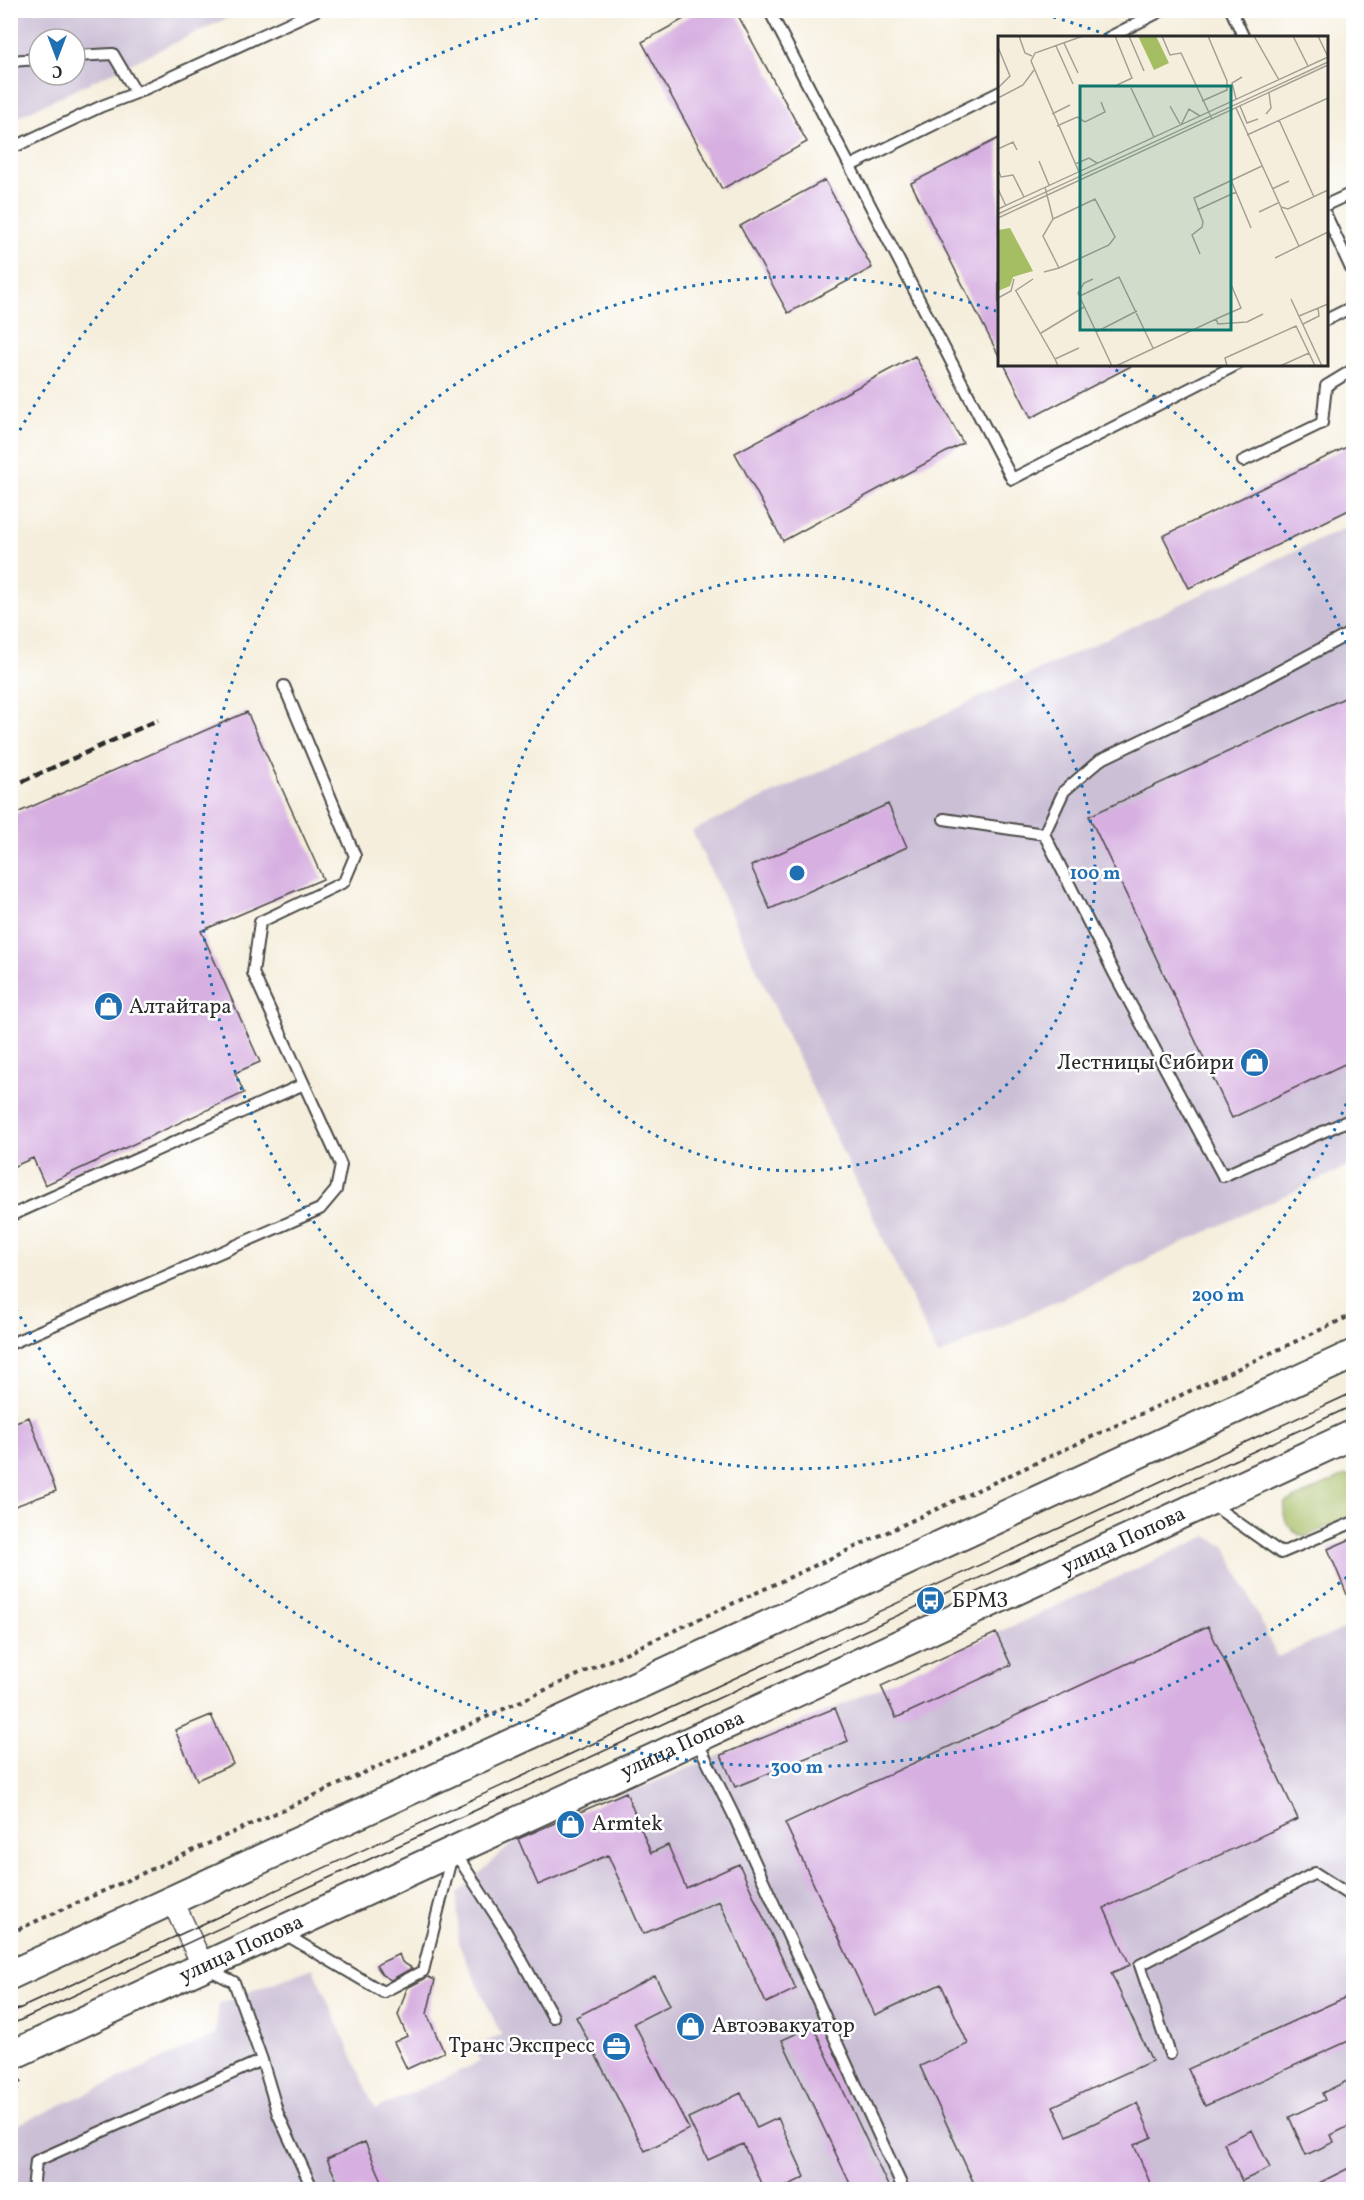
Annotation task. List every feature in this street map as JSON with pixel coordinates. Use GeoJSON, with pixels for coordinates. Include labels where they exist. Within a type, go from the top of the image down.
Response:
{"type":"FeatureCollection","features":[{"type":"Feature","properties":{"kind":"main road"},"geometry":{"type":"LineString","coordinates":[[10,1975],[1353,1354]]}},
{"type":"Feature","properties":{"kind":"main road","name":"улица Попова"},"geometry":{"type":"LineString","coordinates":[[10,2056],[1353,1434]]}},
{"type":"Feature","properties":{"kind":"street"},"geometry":{"type":"LineString","coordinates":[[172,1900],[203,1966]]}},
{"type":"Feature","properties":{"kind":"lane"},"geometry":{"type":"LineString","coordinates":[[769,10],[1012,479],[1235,366]]}},
{"type":"Feature","properties":{"kind":"lane"},"geometry":{"type":"LineString","coordinates":[[1112,36],[1163,10]]}},
{"type":"Feature","properties":{"kind":"lane"},"geometry":{"type":"LineString","coordinates":[[1232,10],[1243,36]]}},
{"type":"Feature","properties":{"kind":"lane"},"geometry":{"type":"LineString","coordinates":[[10,149],[315,11]]}},
{"type":"Feature","properties":{"kind":"lane"},"geometry":{"type":"LineString","coordinates":[[87,55],[113,54],[136,93]]}},
{"type":"Feature","properties":{"kind":"lane"},"geometry":{"type":"LineString","coordinates":[[10,61],[27,60]]}},
{"type":"Feature","properties":{"kind":"lane"},"geometry":{"type":"LineString","coordinates":[[850,166],[998,92]]}},
{"type":"Feature","properties":{"kind":"lane"},"geometry":{"type":"LineString","coordinates":[[1328,204],[1353,192]]}},
{"type":"Feature","properties":{"kind":"lane"},"geometry":{"type":"LineString","coordinates":[[1328,219],[1353,275]]}},
{"type":"Feature","properties":{"kind":"lane"},"geometry":{"type":"LineString","coordinates":[[1328,319],[1353,306]]}},
{"type":"Feature","properties":{"kind":"lane"},"geometry":{"type":"LineString","coordinates":[[1242,461],[1322,423],[1326,386],[1353,369]]}},
{"type":"Feature","properties":{"kind":"lane"},"geometry":{"type":"LineString","coordinates":[[1044,834],[1064,791],[1100,760],[1235,695],[1353,631]]}},
{"type":"Feature","properties":{"kind":"lane"},"geometry":{"type":"LineString","coordinates":[[10,1344],[320,1209],[336,1190],[341,1165],[254,973],[260,922],[344,882],[355,856],[284,686]]}},
{"type":"Feature","properties":{"kind":"lane"},"geometry":{"type":"LineString","coordinates":[[944,819],[1044,834]]}},
{"type":"Feature","properties":{"kind":"lane"},"geometry":{"type":"LineString","coordinates":[[1044,834],[1115,975],[1223,1176],[1353,1118]]}},
{"type":"Feature","properties":{"kind":"lane"},"geometry":{"type":"LineString","coordinates":[[10,1216],[304,1084]]}},
{"type":"Feature","properties":{"kind":"lane"},"geometry":{"type":"LineString","coordinates":[[1208,1502],[1281,1553],[1353,1522]]}},
{"type":"Feature","properties":{"kind":"lane"},"geometry":{"type":"LineString","coordinates":[[696,1738],[733,1814],[901,2184]]}},
{"type":"Feature","properties":{"kind":"lane"},"geometry":{"type":"LineString","coordinates":[[280,1931],[383,1992],[423,1971],[453,1851]]}},
{"type":"Feature","properties":{"kind":"lane"},"geometry":{"type":"LineString","coordinates":[[453,1851],[505,1930],[553,2017]]}},
{"type":"Feature","properties":{"kind":"lane"},"geometry":{"type":"LineString","coordinates":[[1170,2054],[1140,1965],[1315,1873],[1353,1898]]}},
{"type":"Feature","properties":{"kind":"lane"},"geometry":{"type":"LineString","coordinates":[[203,1966],[234,1982],[262,2060],[278,2114],[313,2190]]}},
{"type":"Feature","properties":{"kind":"lane"},"geometry":{"type":"LineString","coordinates":[[33,2190],[36,2161],[262,2060]]}},
{"type":"Feature","properties":{"kind":"path"},"geometry":{"type":"LineString","coordinates":[[10,1933],[315,1796],[902,1526],[1353,1314]]}},
{"type":"Feature","properties":{"kind":"shaded area"},"geometry":{"type":"Polygon","coordinates":[[[11,11],[242,11],[87,84],[87,27],[27,27],[27,87],[81,87],[11,120],[11,11]]]}},
{"type":"Feature","properties":{"kind":"shaded area"},"geometry":{"type":"Polygon","coordinates":[[[1353,524],[1353,1164],[938,1356],[692,831],[1353,524]]]}},
{"type":"Feature","properties":{"kind":"shaded area"},"geometry":{"type":"Polygon","coordinates":[[[1207,1536],[1226,1547],[1277,1657],[1353,1625],[1353,2189],[11,2190],[10,2128],[215,2035],[219,2003],[313,1968],[375,2109],[480,2062],[474,2047],[501,2035],[459,1945],[457,1894],[518,1838],[835,1708],[1207,1536]]]}},
{"type":"Feature","properties":{"kind":"green space"},"geometry":{"type":"Polygon","coordinates":[[[1346,1475],[1353,1479],[1353,1515],[1305,1537],[1291,1529],[1284,1515],[1285,1503],[1346,1475]]]}},
{"type":"Feature","properties":{"kind":"building"},"geometry":{"type":"Polygon","coordinates":[[[700,10],[735,10],[807,142],[722,189],[642,42],[700,10]]]}},
{"type":"Feature","properties":{"kind":"building"},"geometry":{"type":"Polygon","coordinates":[[[998,139],[998,354],[911,183],[998,139]]]}},
{"type":"Feature","properties":{"kind":"building"},"geometry":{"type":"Polygon","coordinates":[[[825,180],[872,268],[788,313],[740,226],[825,180]]]}},
{"type":"Feature","properties":{"kind":"building"},"geometry":{"type":"Polygon","coordinates":[[[915,356],[963,443],[783,541],[735,453],[915,356]]]}},
{"type":"Feature","properties":{"kind":"building"},"geometry":{"type":"Polygon","coordinates":[[[1005,366],[1131,366],[1031,418],[1005,366]]]}},
{"type":"Feature","properties":{"kind":"building"},"geometry":{"type":"Polygon","coordinates":[[[1353,444],[1353,508],[1189,588],[1163,536],[1353,444]]]}},
{"type":"Feature","properties":{"kind":"building"},"geometry":{"type":"Polygon","coordinates":[[[1353,694],[1353,1060],[1232,1118],[1089,816],[1353,694]]]}},
{"type":"Feature","properties":{"kind":"building","name":"Алтайтара"},"geometry":{"type":"Polygon","coordinates":[[[247,712],[323,879],[201,931],[260,1062],[235,1073],[244,1093],[45,1185],[33,1158],[10,1168],[10,816],[247,712]]]}},
{"type":"Feature","properties":{"kind":"building"},"geometry":{"type":"Polygon","coordinates":[[[888,804],[907,847],[770,909],[751,866],[888,804]]]}},
{"type":"Feature","properties":{"kind":"building"},"geometry":{"type":"Polygon","coordinates":[[[29,1417],[56,1491],[10,1508],[10,1424],[29,1417]]]}},
{"type":"Feature","properties":{"kind":"building"},"geometry":{"type":"Polygon","coordinates":[[[1353,1538],[1353,1609],[1328,1549],[1353,1538]]]}},
{"type":"Feature","properties":{"kind":"building"},"geometry":{"type":"Polygon","coordinates":[[[1208,1626],[1298,1819],[1104,1908],[1130,1965],[1111,1973],[1152,2061],[1053,2106],[1067,2136],[1137,2103],[1152,2137],[1134,2145],[1153,2190],[977,2190],[920,2066],[968,2044],[941,1984],[875,2015],[785,1823],[1208,1626]]]}},
{"type":"Feature","properties":{"kind":"building"},"geometry":{"type":"Polygon","coordinates":[[[996,1633],[1011,1665],[896,1718],[881,1686],[996,1633]]]}},
{"type":"Feature","properties":{"kind":"building"},"geometry":{"type":"Polygon","coordinates":[[[835,1708],[848,1741],[735,1787],[721,1755],[835,1708]]]}},
{"type":"Feature","properties":{"kind":"building"},"geometry":{"type":"Polygon","coordinates":[[[211,1715],[233,1764],[197,1780],[175,1730],[211,1715]]]}},
{"type":"Feature","properties":{"kind":"building"},"geometry":{"type":"Polygon","coordinates":[[[626,1792],[651,1853],[668,1845],[686,1888],[739,1864],[796,1989],[766,2003],[719,1901],[643,1934],[608,1855],[538,1885],[518,1839],[626,1792]]]}},
{"type":"Feature","properties":{"kind":"building"},"geometry":{"type":"Polygon","coordinates":[[[399,1954],[402,1962],[412,1968],[391,1980],[382,1975],[376,1965],[399,1954]]]}},
{"type":"Feature","properties":{"kind":"building"},"geometry":{"type":"Polygon","coordinates":[[[655,1976],[670,2005],[634,2023],[689,2129],[645,2151],[576,2017],[655,1976]]]}},
{"type":"Feature","properties":{"kind":"building"},"geometry":{"type":"Polygon","coordinates":[[[428,1977],[435,1980],[427,2014],[444,2052],[407,2069],[394,2042],[407,2036],[398,2015],[407,1988],[428,1977]]]}},
{"type":"Feature","properties":{"kind":"building"},"geometry":{"type":"Polygon","coordinates":[[[1353,1994],[1353,2039],[1205,2106],[1188,2069],[1353,1994]]]}},
{"type":"Feature","properties":{"kind":"building"},"geometry":{"type":"Polygon","coordinates":[[[813,2026],[890,2190],[853,2190],[782,2040],[813,2026]]]}},
{"type":"Feature","properties":{"kind":"building"},"geometry":{"type":"Polygon","coordinates":[[[1349,2080],[1353,2089],[1353,2124],[1331,2135],[1334,2142],[1306,2155],[1289,2117],[1325,2100],[1322,2093],[1349,2080]]]}},
{"type":"Feature","properties":{"kind":"building"},"geometry":{"type":"Polygon","coordinates":[[[741,2093],[757,2128],[778,2118],[805,2177],[779,2190],[764,2190],[743,2144],[708,2160],[688,2118],[741,2093]]]}},
{"type":"Feature","properties":{"kind":"building"},"geometry":{"type":"Polygon","coordinates":[[[1252,2130],[1270,2168],[1242,2181],[1224,2143],[1252,2130]]]}},
{"type":"Feature","properties":{"kind":"building"},"geometry":{"type":"Polygon","coordinates":[[[365,2142],[386,2190],[341,2190],[327,2159],[365,2142]]]}},
{"type":"Feature","properties":{"kind":"building"},"geometry":{"type":"Polygon","coordinates":[[[1353,2166],[1353,2190],[1305,2190],[1353,2166]]]}},
{"type":"Feature","properties":{"kind":"tram line"},"geometry":{"type":"LineString","coordinates":[[10,2013],[1354,1392]]}},
{"type":"Feature","properties":{"kind":"tram line"},"geometry":{"type":"LineString","coordinates":[[10,2025],[1354,1405]]}},
{"type":"Feature","properties":{"kind":"railway"},"geometry":{"type":"LineString","coordinates":[[10,787],[158,720]]}},
{"type":"Feature","properties":{"kind":"place","name":"Алтайтара"},"geometry":{"type":"Point","coordinates":[108,1007]}},
{"type":"Feature","properties":{"kind":"place","name":"Лестницы Сибири"},"geometry":{"type":"Point","coordinates":[1255,1063]}},
{"type":"Feature","properties":{"kind":"place","name":"БРМЗ"},"geometry":{"type":"Point","coordinates":[931,1601]}},
{"type":"Feature","properties":{"kind":"place","name":"Armtek"},"geometry":{"type":"Point","coordinates":[571,1824]}},
{"type":"Feature","properties":{"kind":"place","name":"Автоэвакуатор"},"geometry":{"type":"Point","coordinates":[691,2026]}},
{"type":"Feature","properties":{"kind":"place","name":"Транс Экспресс"},"geometry":{"type":"Point","coordinates":[616,2046]}}]}
